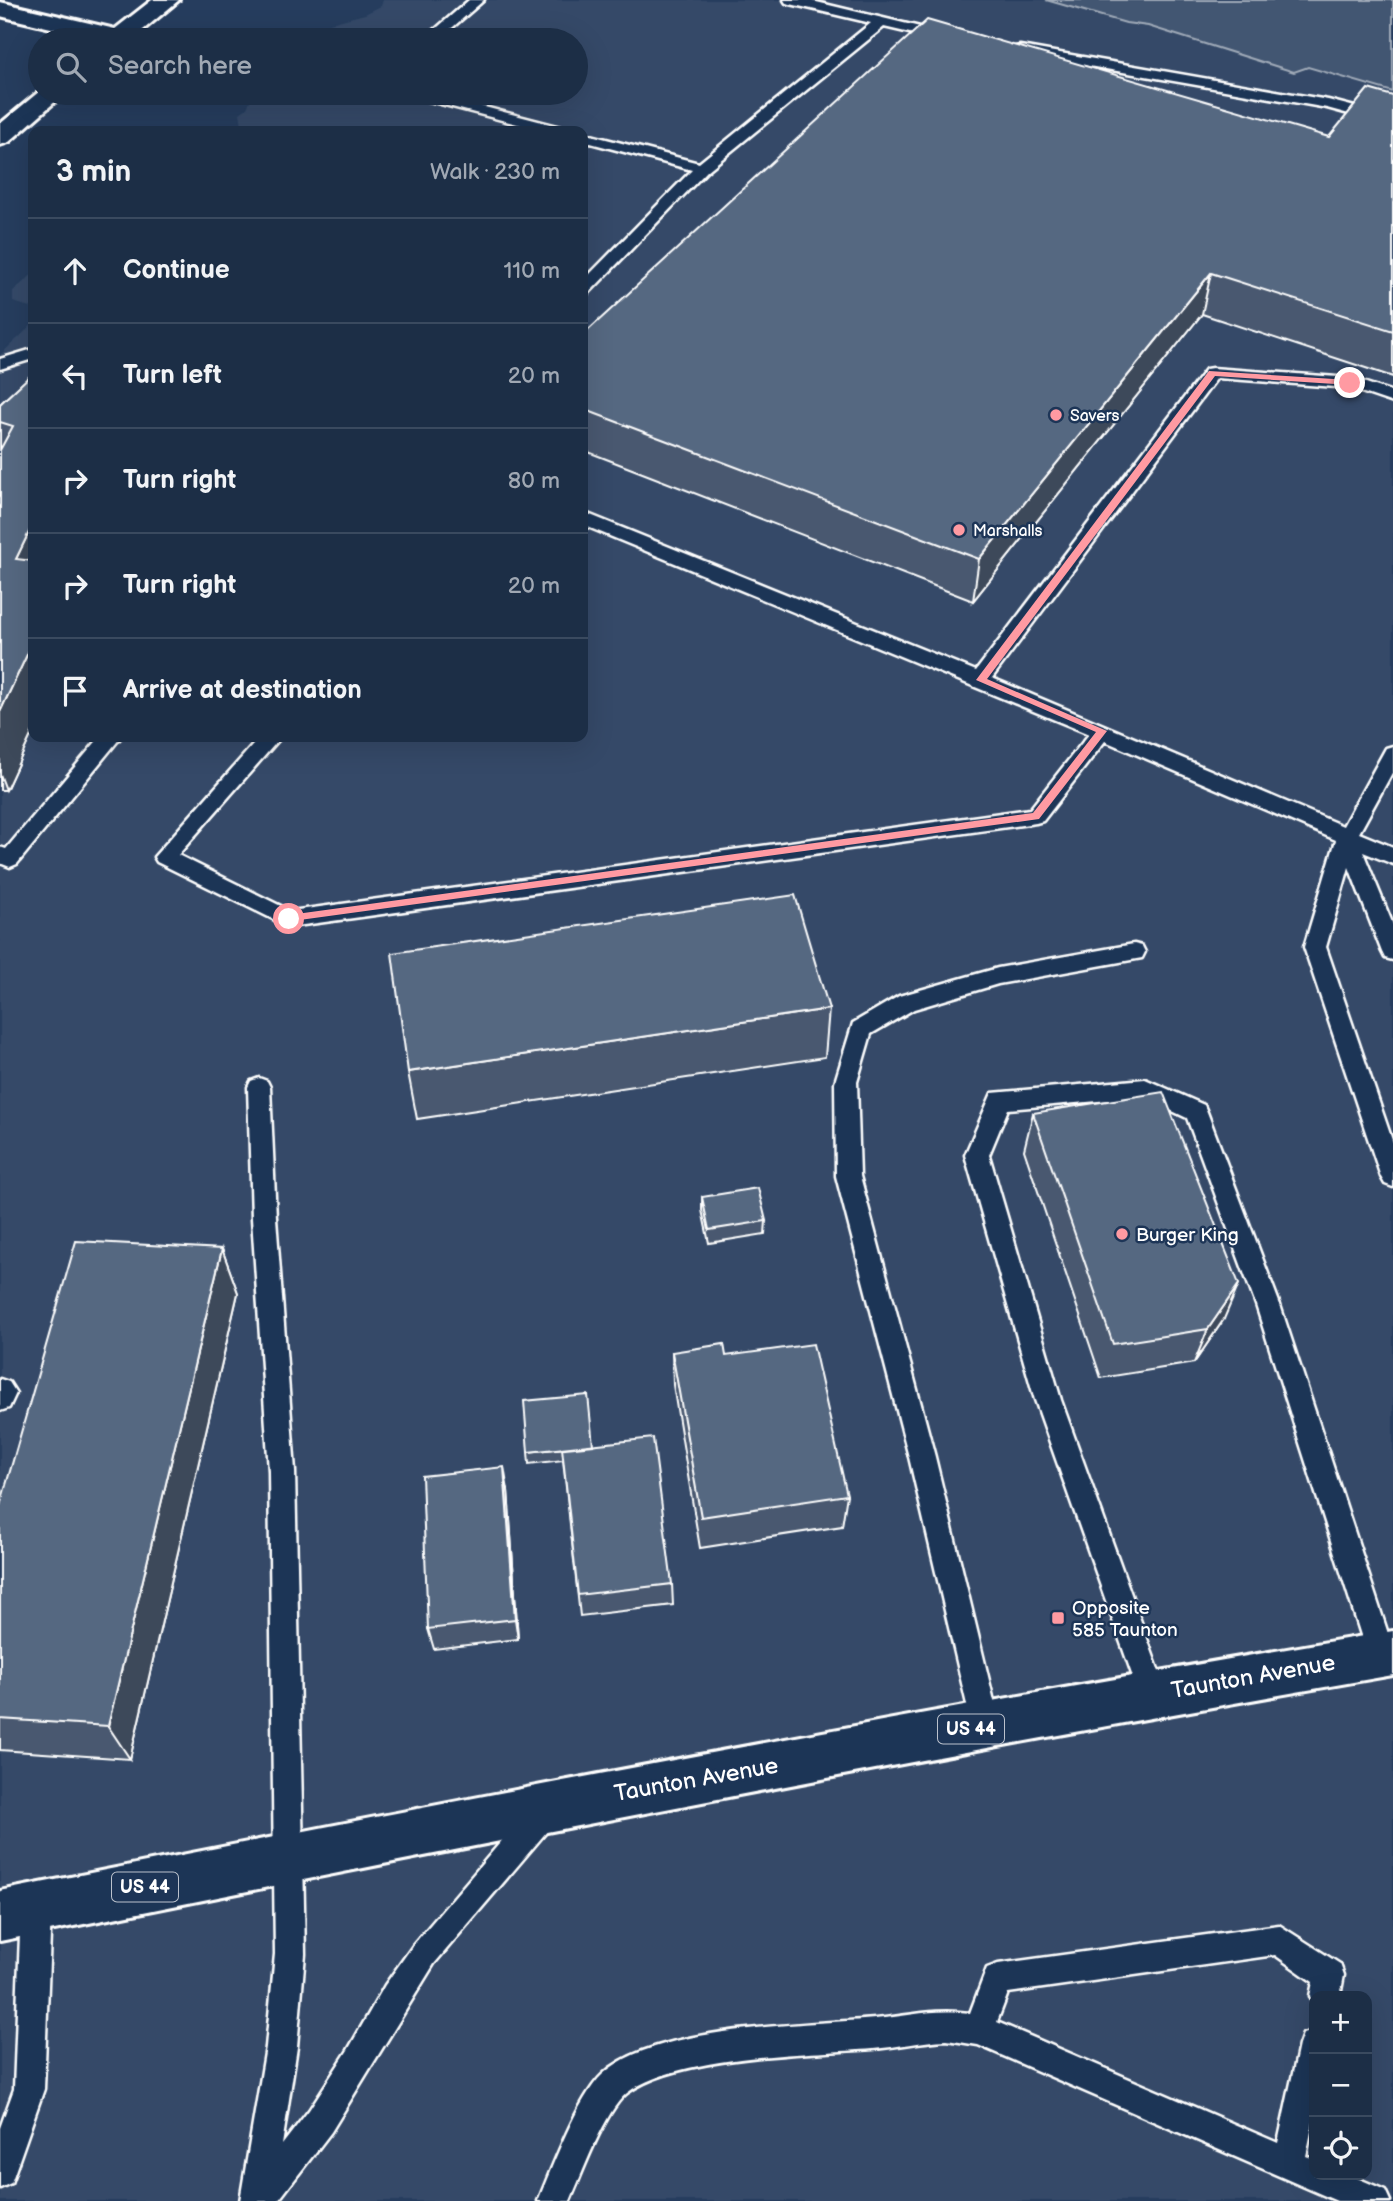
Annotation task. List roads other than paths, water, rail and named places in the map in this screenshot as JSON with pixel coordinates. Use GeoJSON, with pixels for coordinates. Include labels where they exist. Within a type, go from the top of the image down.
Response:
{"type":"FeatureCollection","features":[{"type":"Feature","properties":{"kind":"main road"},"geometry":{"type":"LineString","coordinates":[[131,28],[167,0]]}},
{"type":"Feature","properties":{"kind":"main road"},"geometry":{"type":"LineString","coordinates":[[0,9],[74,28]]}},
{"type":"Feature","properties":{"kind":"main road"},"geometry":{"type":"LineString","coordinates":[[0,137],[39,105]]}},
{"type":"Feature","properties":{"kind":"main road","name":"Taunton Avenue"},"geometry":{"type":"LineString","coordinates":[[18,1912],[550,1806],[1387,1653]]}},
{"type":"Feature","properties":{"kind":"lane"},"geometry":{"type":"LineString","coordinates":[[444,28],[477,0]]}},
{"type":"Feature","properties":{"kind":"lane"},"geometry":{"type":"LineString","coordinates":[[791,0],[880,23],[959,39]]}},
{"type":"Feature","properties":{"kind":"lane"},"geometry":{"type":"LineString","coordinates":[[588,285],[702,168],[880,23]]}},
{"type":"Feature","properties":{"kind":"lane"},"geometry":{"type":"LineString","coordinates":[[1000,47],[1328,104],[1393,122]]}},
{"type":"Feature","properties":{"kind":"lane"},"geometry":{"type":"LineString","coordinates":[[461,105],[541,126]]}},
{"type":"Feature","properties":{"kind":"lane"},"geometry":{"type":"LineString","coordinates":[[588,138],[702,168]]}},
{"type":"Feature","properties":{"kind":"lane"},"geometry":{"type":"LineString","coordinates":[[0,364],[28,356]]}},
{"type":"Feature","properties":{"kind":"lane"},"geometry":{"type":"LineString","coordinates":[[981,680],[1212,373],[1350,383],[1393,398]]}},
{"type":"Feature","properties":{"kind":"lane"},"geometry":{"type":"LineString","coordinates":[[588,520],[981,680],[1393,856]]}},
{"type":"Feature","properties":{"kind":"lane"},"geometry":{"type":"LineString","coordinates":[[267,742],[164,857],[289,919],[1036,816],[1102,731]]}},
{"type":"Feature","properties":{"kind":"lane"},"geometry":{"type":"LineString","coordinates":[[0,855],[10,859],[107,742]]}},
{"type":"Feature","properties":{"kind":"lane"},"geometry":{"type":"LineString","coordinates":[[1393,753],[1347,837],[1315,947],[1393,1177]]}},
{"type":"Feature","properties":{"kind":"lane"},"geometry":{"type":"LineString","coordinates":[[1347,837],[1393,952]]}},
{"type":"Feature","properties":{"kind":"lane"},"geometry":{"type":"LineString","coordinates":[[986,1726],[922,1457],[848,1176],[846,1082],[861,1029],[907,1002],[998,976],[1134,952]]}},
{"type":"Feature","properties":{"kind":"lane"},"geometry":{"type":"LineString","coordinates":[[257,2201],[287,2010],[289,1858],[282,1471],[264,1218],[259,1087]]}},
{"type":"Feature","properties":{"kind":"lane"},"geometry":{"type":"LineString","coordinates":[[1153,1694],[1048,1400],[976,1156],[1000,1100],[1145,1088],[1196,1112],[1268,1305],[1387,1653]]}},
{"type":"Feature","properties":{"kind":"lane"},"geometry":{"type":"LineString","coordinates":[[0,1390],[3,1393],[0,1400]]}},
{"type":"Feature","properties":{"kind":"lane"},"geometry":{"type":"LineString","coordinates":[[257,2201],[320,2121],[424,1954],[550,1806]]}},
{"type":"Feature","properties":{"kind":"lane"},"geometry":{"type":"LineString","coordinates":[[0,2172],[29,2089],[18,1912]]}},
{"type":"Feature","properties":{"kind":"lane"},"geometry":{"type":"LineString","coordinates":[[979,2029],[998,1979],[1279,1940],[1329,1975],[1326,1991]]}},
{"type":"Feature","properties":{"kind":"lane"},"geometry":{"type":"LineString","coordinates":[[554,2201],[596,2114],[614,2084],[639,2070],[691,2053],[811,2036],[876,2034],[947,2025],[979,2029],[1374,2201]]}},
{"type":"Feature","properties":{"kind":"lane"},"geometry":{"type":"LineString","coordinates":[[1289,2164],[1312,2054]]}},
{"type":"Feature","properties":{"kind":"place","name":"Savers"},"geometry":{"type":"Point","coordinates":[1056,415]}},
{"type":"Feature","properties":{"kind":"place","name":"Marshalls"},"geometry":{"type":"Point","coordinates":[959,530]}},
{"type":"Feature","properties":{"kind":"place","name":"Burger King"},"geometry":{"type":"Point","coordinates":[1122,1234]}},
{"type":"Feature","properties":{"kind":"place","name":"Opposite 585 Taunton"},"geometry":{"type":"Point","coordinates":[1058,1618]}}]}
